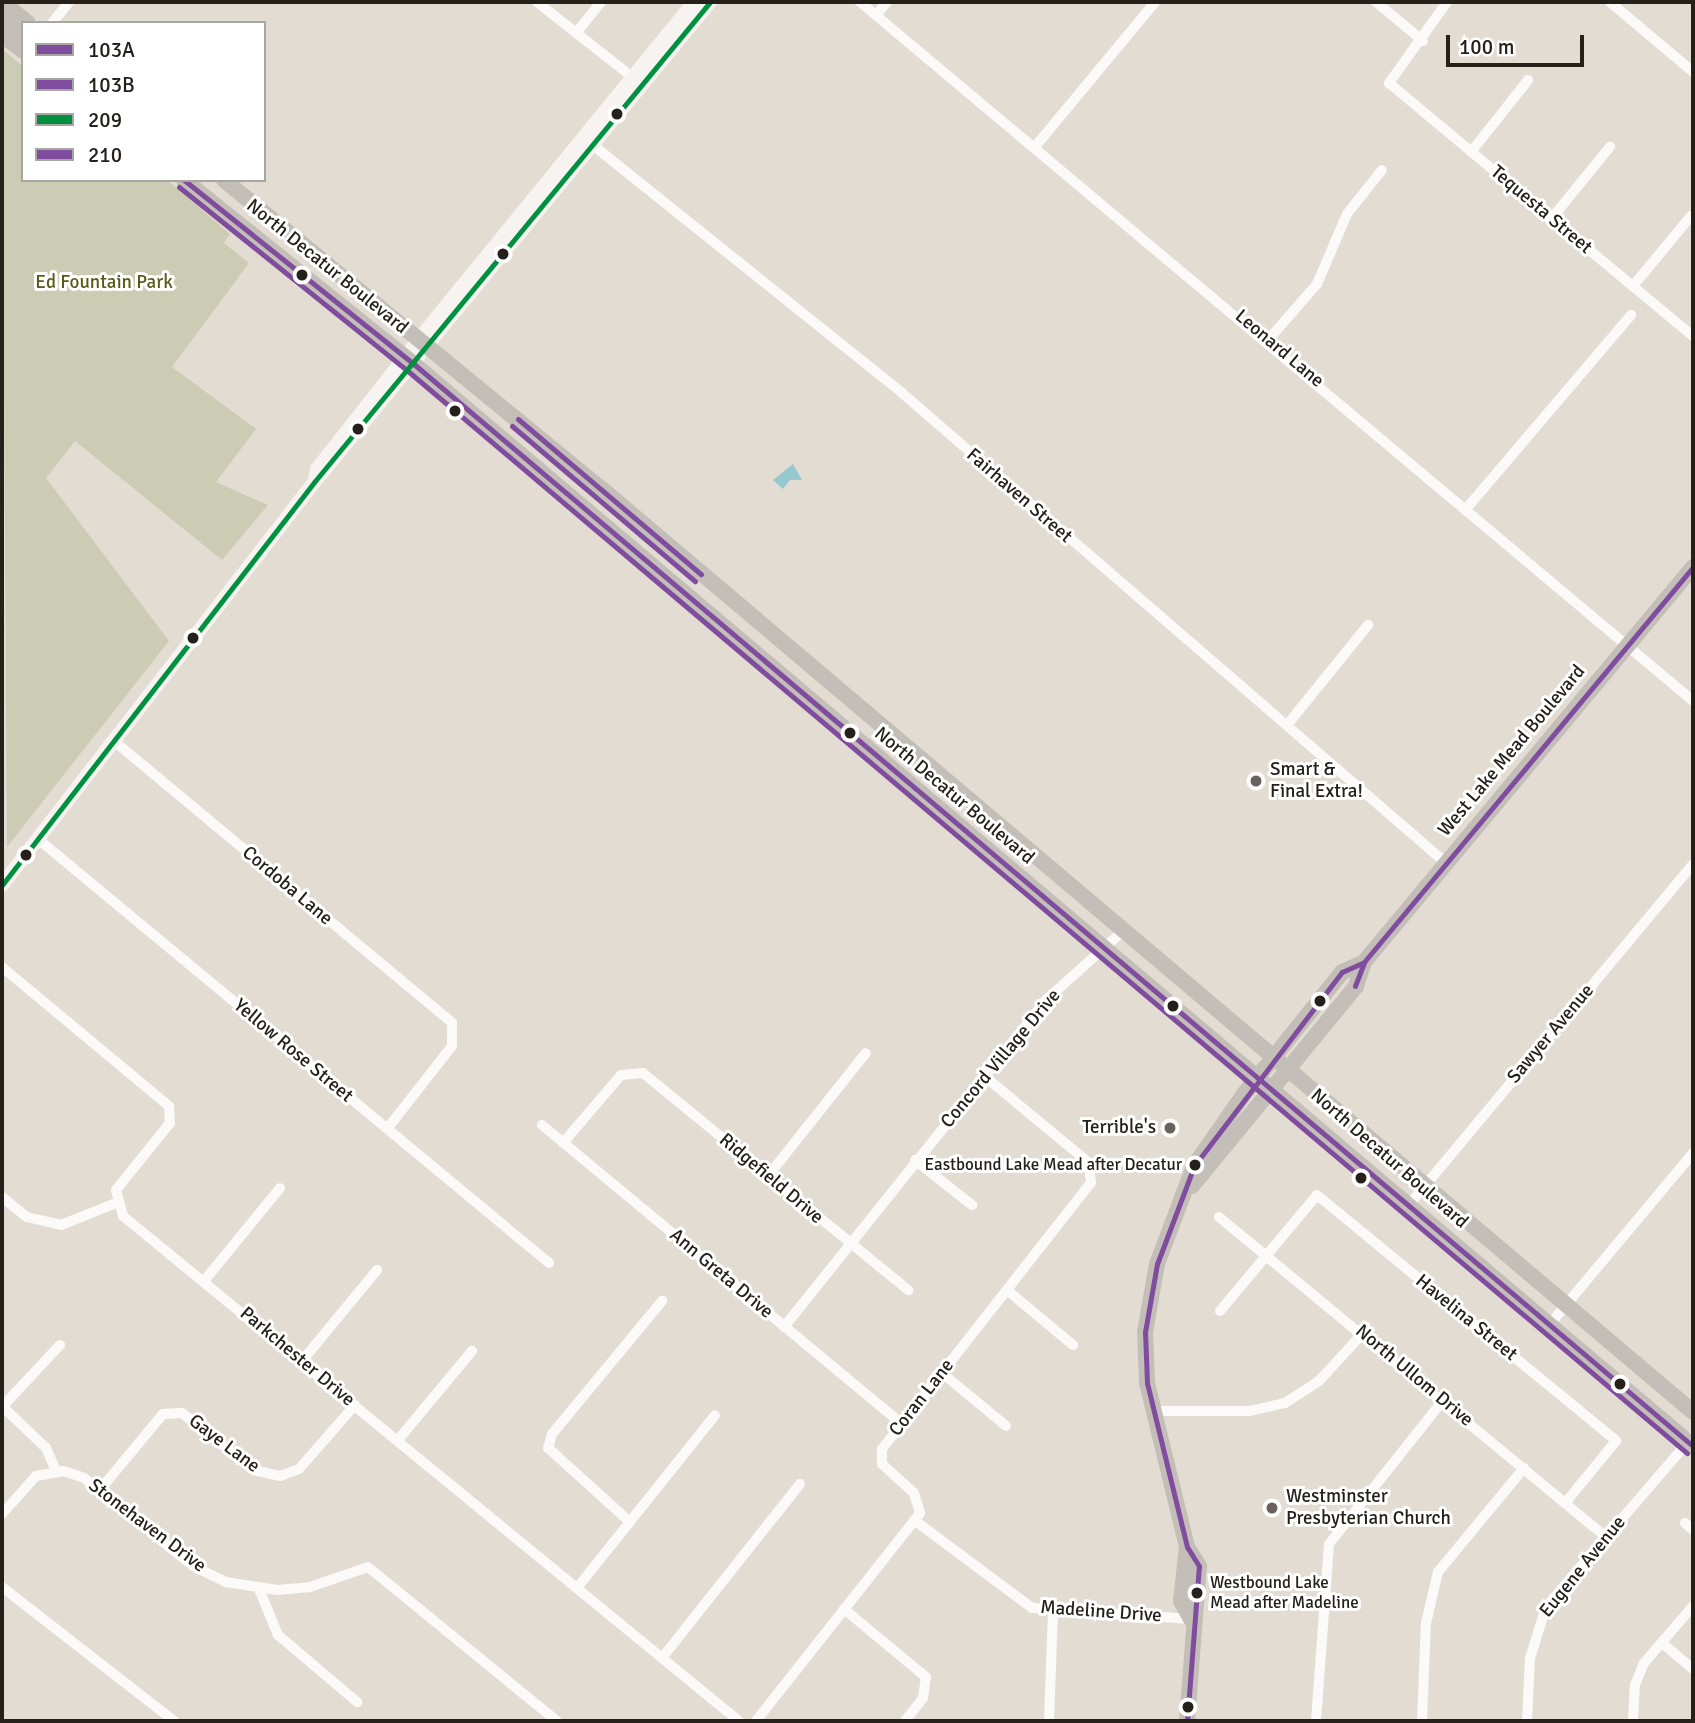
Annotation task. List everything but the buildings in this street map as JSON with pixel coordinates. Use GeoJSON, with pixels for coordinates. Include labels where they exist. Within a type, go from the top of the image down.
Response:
{"type":"FeatureCollection","features":[{"type":"Feature","properties":{"kind":"main road"},"geometry":{"type":"LineString","coordinates":[[2,2],[26,21]]}},
{"type":"Feature","properties":{"kind":"main road"},"geometry":{"type":"LineString","coordinates":[[2,885],[315,481],[317,469],[410,361],[588,142],[637,81],[694,2]]}},
{"type":"Feature","properties":{"kind":"main road"},"geometry":{"type":"LineString","coordinates":[[637,81],[710,2]]}},
{"type":"Feature","properties":{"kind":"main road"},"geometry":{"type":"LineString","coordinates":[[2,19],[21,33]]}},
{"type":"Feature","properties":{"kind":"main road"},"geometry":{"type":"LineString","coordinates":[[2,35],[21,49]]}},
{"type":"Feature","properties":{"kind":"main road","name":"North Decatur Boulevard"},"geometry":{"type":"LineString","coordinates":[[186,182],[410,361],[944,815],[1265,1079],[1409,1205],[1691,1441]]}},
{"type":"Feature","properties":{"kind":"main road","name":"North Decatur Boulevard"},"geometry":{"type":"LineString","coordinates":[[227,182],[599,486],[1122,932],[1280,1061],[1425,1187],[1693,1412]]}},
{"type":"Feature","properties":{"kind":"main road"},"geometry":{"type":"LineString","coordinates":[[580,508],[599,486]]}},
{"type":"Feature","properties":{"kind":"main road","name":"West Lake Mead Boulevard"},"geometry":{"type":"LineString","coordinates":[[1186,1721],[1191,1619],[1181,1601],[1187,1547],[1153,1411],[1144,1353],[1147,1311],[1157,1264],[1192,1186],[1194,1166],[1280,1061],[1342,972],[1364,962],[1693,567]]}},
{"type":"Feature","properties":{"kind":"main road"},"geometry":{"type":"LineString","coordinates":[[778,674],[794,654]]}},
{"type":"Feature","properties":{"kind":"main road"},"geometry":{"type":"LineString","coordinates":[[944,815],[961,794]]}},
{"type":"Feature","properties":{"kind":"street"},"geometry":{"type":"LineString","coordinates":[[54,21],[69,2]]}},
{"type":"Feature","properties":{"kind":"street"},"geometry":{"type":"LineString","coordinates":[[537,2],[637,81]]}},
{"type":"Feature","properties":{"kind":"street"},"geometry":{"type":"LineString","coordinates":[[576,33],[601,2]]}},
{"type":"Feature","properties":{"kind":"street","name":"Leonard Lane"},"geometry":{"type":"LineString","coordinates":[[860,2],[1269,339],[1693,701]]}},
{"type":"Feature","properties":{"kind":"street"},"geometry":{"type":"LineString","coordinates":[[876,15],[887,2]]}},
{"type":"Feature","properties":{"kind":"street"},"geometry":{"type":"LineString","coordinates":[[1034,148],[1155,2]]}},
{"type":"Feature","properties":{"kind":"street"},"geometry":{"type":"LineString","coordinates":[[1376,2],[1423,41],[1447,2]]}},
{"type":"Feature","properties":{"kind":"street"},"geometry":{"type":"LineString","coordinates":[[1610,2],[1693,72]]}},
{"type":"Feature","properties":{"kind":"street","name":"Tequesta Street"},"geometry":{"type":"LineString","coordinates":[[1423,41],[1389,83],[1693,336]]}},
{"type":"Feature","properties":{"kind":"street"},"geometry":{"type":"LineString","coordinates":[[1471,152],[1528,80]]}},
{"type":"Feature","properties":{"kind":"street","name":"Fairhaven Street"},"geometry":{"type":"LineString","coordinates":[[588,142],[902,393],[1446,863]]}},
{"type":"Feature","properties":{"kind":"street"},"geometry":{"type":"LineString","coordinates":[[1552,218],[1610,147]]}},
{"type":"Feature","properties":{"kind":"street"},"geometry":{"type":"LineString","coordinates":[[1269,339],[1317,284],[1347,214],[1382,170]]}},
{"type":"Feature","properties":{"kind":"street"},"geometry":{"type":"LineString","coordinates":[[1633,286],[1691,216]]}},
{"type":"Feature","properties":{"kind":"street"},"geometry":{"type":"LineString","coordinates":[[1466,509],[1631,315]]}},
{"type":"Feature","properties":{"kind":"street"},"geometry":{"type":"LineString","coordinates":[[1287,725],[1368,625]]}},
{"type":"Feature","properties":{"kind":"street","name":"Cordoba Lane"},"geometry":{"type":"LineString","coordinates":[[114,741],[452,1023],[456,1034],[387,1129]]}},
{"type":"Feature","properties":{"kind":"street","name":"Yellow Rose Street"},"geometry":{"type":"LineString","coordinates":[[38,839],[549,1263]]}},
{"type":"Feature","properties":{"kind":"street","name":"Sawyer Avenue"},"geometry":{"type":"LineString","coordinates":[[1409,1205],[1693,864]]}},
{"type":"Feature","properties":{"kind":"street","name":"Concord Village Drive"},"geometry":{"type":"LineString","coordinates":[[784,1326],[1047,999],[1122,932]]}},
{"type":"Feature","properties":{"kind":"street"},"geometry":{"type":"LineString","coordinates":[[2,967],[169,1106],[170,1123],[116,1190],[116,1203],[61,1225],[27,1217],[2,1197]]}},
{"type":"Feature","properties":{"kind":"street"},"geometry":{"type":"LineString","coordinates":[[768,1176],[866,1052]]}},
{"type":"Feature","properties":{"kind":"street","name":"Ridgefield Drive"},"geometry":{"type":"LineString","coordinates":[[563,1143],[632,1070],[908,1290]]}},
{"type":"Feature","properties":{"kind":"street","name":"Coran Lane"},"geometry":{"type":"LineString","coordinates":[[914,1520],[922,1505],[880,1457],[901,1423],[1091,1182],[1092,1171],[1088,1162],[984,1076]]}},
{"type":"Feature","properties":{"kind":"street","name":"Ann Greta Drive"},"geometry":{"type":"LineString","coordinates":[[542,1125],[901,1423]]}},
{"type":"Feature","properties":{"kind":"street"},"geometry":{"type":"LineString","coordinates":[[1550,1324],[1693,1153]]}},
{"type":"Feature","properties":{"kind":"street"},"geometry":{"type":"LineString","coordinates":[[915,1160],[972,1205]]}},
{"type":"Feature","properties":{"kind":"street"},"geometry":{"type":"LineString","coordinates":[[204,1281],[280,1188]]}},
{"type":"Feature","properties":{"kind":"street","name":"Havelina Street"},"geometry":{"type":"LineString","coordinates":[[1265,1255],[1317,1195],[1616,1441],[1565,1503]]}},
{"type":"Feature","properties":{"kind":"street","name":"Parkchester Drive"},"geometry":{"type":"LineString","coordinates":[[116,1203],[204,1281],[739,1721]]}},
{"type":"Feature","properties":{"kind":"street","name":"North Ullom Drive"},"geometry":{"type":"LineString","coordinates":[[1219,1217],[1363,1333],[1605,1537]]}},
{"type":"Feature","properties":{"kind":"street"},"geometry":{"type":"LineString","coordinates":[[1220,1311],[1265,1255]]}},
{"type":"Feature","properties":{"kind":"street"},"geometry":{"type":"LineString","coordinates":[[302,1361],[377,1270]]}},
{"type":"Feature","properties":{"kind":"street"},"geometry":{"type":"LineString","coordinates":[[1007,1290],[1073,1345]]}},
{"type":"Feature","properties":{"kind":"street"},"geometry":{"type":"LineString","coordinates":[[630,1522],[548,1448],[552,1434],[662,1301]]}},
{"type":"Feature","properties":{"kind":"street"},"geometry":{"type":"LineString","coordinates":[[1153,1411],[1250,1411],[1286,1403],[1319,1381],[1363,1333]]}},
{"type":"Feature","properties":{"kind":"street"},"geometry":{"type":"LineString","coordinates":[[2,1514],[36,1476],[56,1471],[46,1448],[2,1407],[61,1345]]}},
{"type":"Feature","properties":{"kind":"street"},"geometry":{"type":"LineString","coordinates":[[398,1440],[472,1351]]}},
{"type":"Feature","properties":{"kind":"street"},"geometry":{"type":"LineString","coordinates":[[942,1373],[1006,1426]]}},
{"type":"Feature","properties":{"kind":"street"},"geometry":{"type":"LineString","coordinates":[[1316,1721],[1329,1544],[1443,1400]]}},
{"type":"Feature","properties":{"kind":"street","name":"Gaye Lane"},"geometry":{"type":"LineString","coordinates":[[99,1491],[172,1411],[254,1470],[280,1476],[299,1469],[355,1405]]}},
{"type":"Feature","properties":{"kind":"street"},"geometry":{"type":"LineString","coordinates":[[577,1588],[715,1415]]}},
{"type":"Feature","properties":{"kind":"street","name":"Eugene Avenue"},"geometry":{"type":"LineString","coordinates":[[1527,1721],[1539,1619],[1605,1537],[1691,1441]]}},
{"type":"Feature","properties":{"kind":"street"},"geometry":{"type":"LineString","coordinates":[[1422,1721],[1426,1623],[1438,1572],[1524,1468]]}},
{"type":"Feature","properties":{"kind":"street","name":"Stonehaven Drive"},"geometry":{"type":"LineString","coordinates":[[56,1471],[84,1478],[193,1566],[258,1588],[310,1587],[358,1567],[376,1570],[557,1721]]}},
{"type":"Feature","properties":{"kind":"street"},"geometry":{"type":"LineString","coordinates":[[662,1658],[800,1484]]}},
{"type":"Feature","properties":{"kind":"street"},"geometry":{"type":"LineString","coordinates":[[756,1721],[914,1520]]}},
{"type":"Feature","properties":{"kind":"street","name":"Madeline Drive"},"geometry":{"type":"LineString","coordinates":[[914,1520],[1016,1600],[1053,1612],[1191,1619]]}},
{"type":"Feature","properties":{"kind":"street"},"geometry":{"type":"LineString","coordinates":[[2,1587],[174,1721]]}},
{"type":"Feature","properties":{"kind":"street"},"geometry":{"type":"LineString","coordinates":[[258,1588],[278,1635],[357,1702]]}},
{"type":"Feature","properties":{"kind":"street"},"geometry":{"type":"LineString","coordinates":[[1633,1721],[1635,1685],[1662,1643],[1693,1606]]}},
{"type":"Feature","properties":{"kind":"street"},"geometry":{"type":"LineString","coordinates":[[844,1609],[921,1671],[928,1684],[905,1721]]}},
{"type":"Feature","properties":{"kind":"street"},"geometry":{"type":"LineString","coordinates":[[1049,1721],[1053,1612]]}},
{"type":"Feature","properties":{"kind":"street"},"geometry":{"type":"LineString","coordinates":[[1662,1643],[1693,1669]]}},
{"type":"Feature","properties":{"kind":"green space","name":"Ed Fountain Park"},"geometry":{"type":"Polygon","coordinates":[[[2,49],[21,64],[21,182],[169,182],[230,234],[224,243],[249,263],[172,367],[256,429],[216,482],[268,505],[222,560],[75,441],[46,478],[169,641],[7,847],[2,49]]]}},
{"type":"Feature","properties":{"kind":"water"},"geometry":{"type":"Polygon","coordinates":[[[793,464],[802,480],[790,480],[783,489],[773,480],[793,464]]]}},
{"type":"Feature","properties":{"kind":"transit line","name":"209"},"geometry":{"type":"LineString","coordinates":[[2,885],[315,481],[710,2]]}},
{"type":"Feature","properties":{"kind":"transit line","name":"103A"},"geometry":{"type":"LineString","coordinates":[[186,182],[415,365],[1693,1446]]}},
{"type":"Feature","properties":{"kind":"transit line","name":"103B"},"geometry":{"type":"LineString","coordinates":[[179,187],[409,372],[1687,1453]]}},
{"type":"Feature","properties":{"kind":"transit line","name":"103A"},"geometry":{"type":"LineString","coordinates":[[518,419],[701,574]]}},
{"type":"Feature","properties":{"kind":"transit line","name":"103B"},"geometry":{"type":"LineString","coordinates":[[512,426],[695,581]]}},
{"type":"Feature","properties":{"kind":"transit line","name":"210"},"geometry":{"type":"LineString","coordinates":[[1355,986],[1364,962],[1693,567]]}},
{"type":"Feature","properties":{"kind":"transit line","name":"210"},"geometry":{"type":"LineString","coordinates":[[1187,1721],[1199,1566],[1187,1547],[1147,1383],[1145,1332],[1157,1264],[1194,1166],[1342,972],[1364,962]]}},
{"type":"Feature","properties":{"kind":"place","name":"Smart & Final Extra!"},"geometry":{"type":"Point","coordinates":[1256,781]}},
{"type":"Feature","properties":{"kind":"place","name":"Terrible's"},"geometry":{"type":"Point","coordinates":[1170,1128]}},
{"type":"Feature","properties":{"kind":"place","name":"Eastbound Lake Mead after Decatur"},"geometry":{"type":"Point","coordinates":[1195,1165]}},
{"type":"Feature","properties":{"kind":"place","name":"Westminster Presbyterian Church"},"geometry":{"type":"Point","coordinates":[1272,1508]}},
{"type":"Feature","properties":{"kind":"place","name":"Westbound Lake Mead after Madeline"},"geometry":{"type":"Point","coordinates":[1197,1593]}}]}
